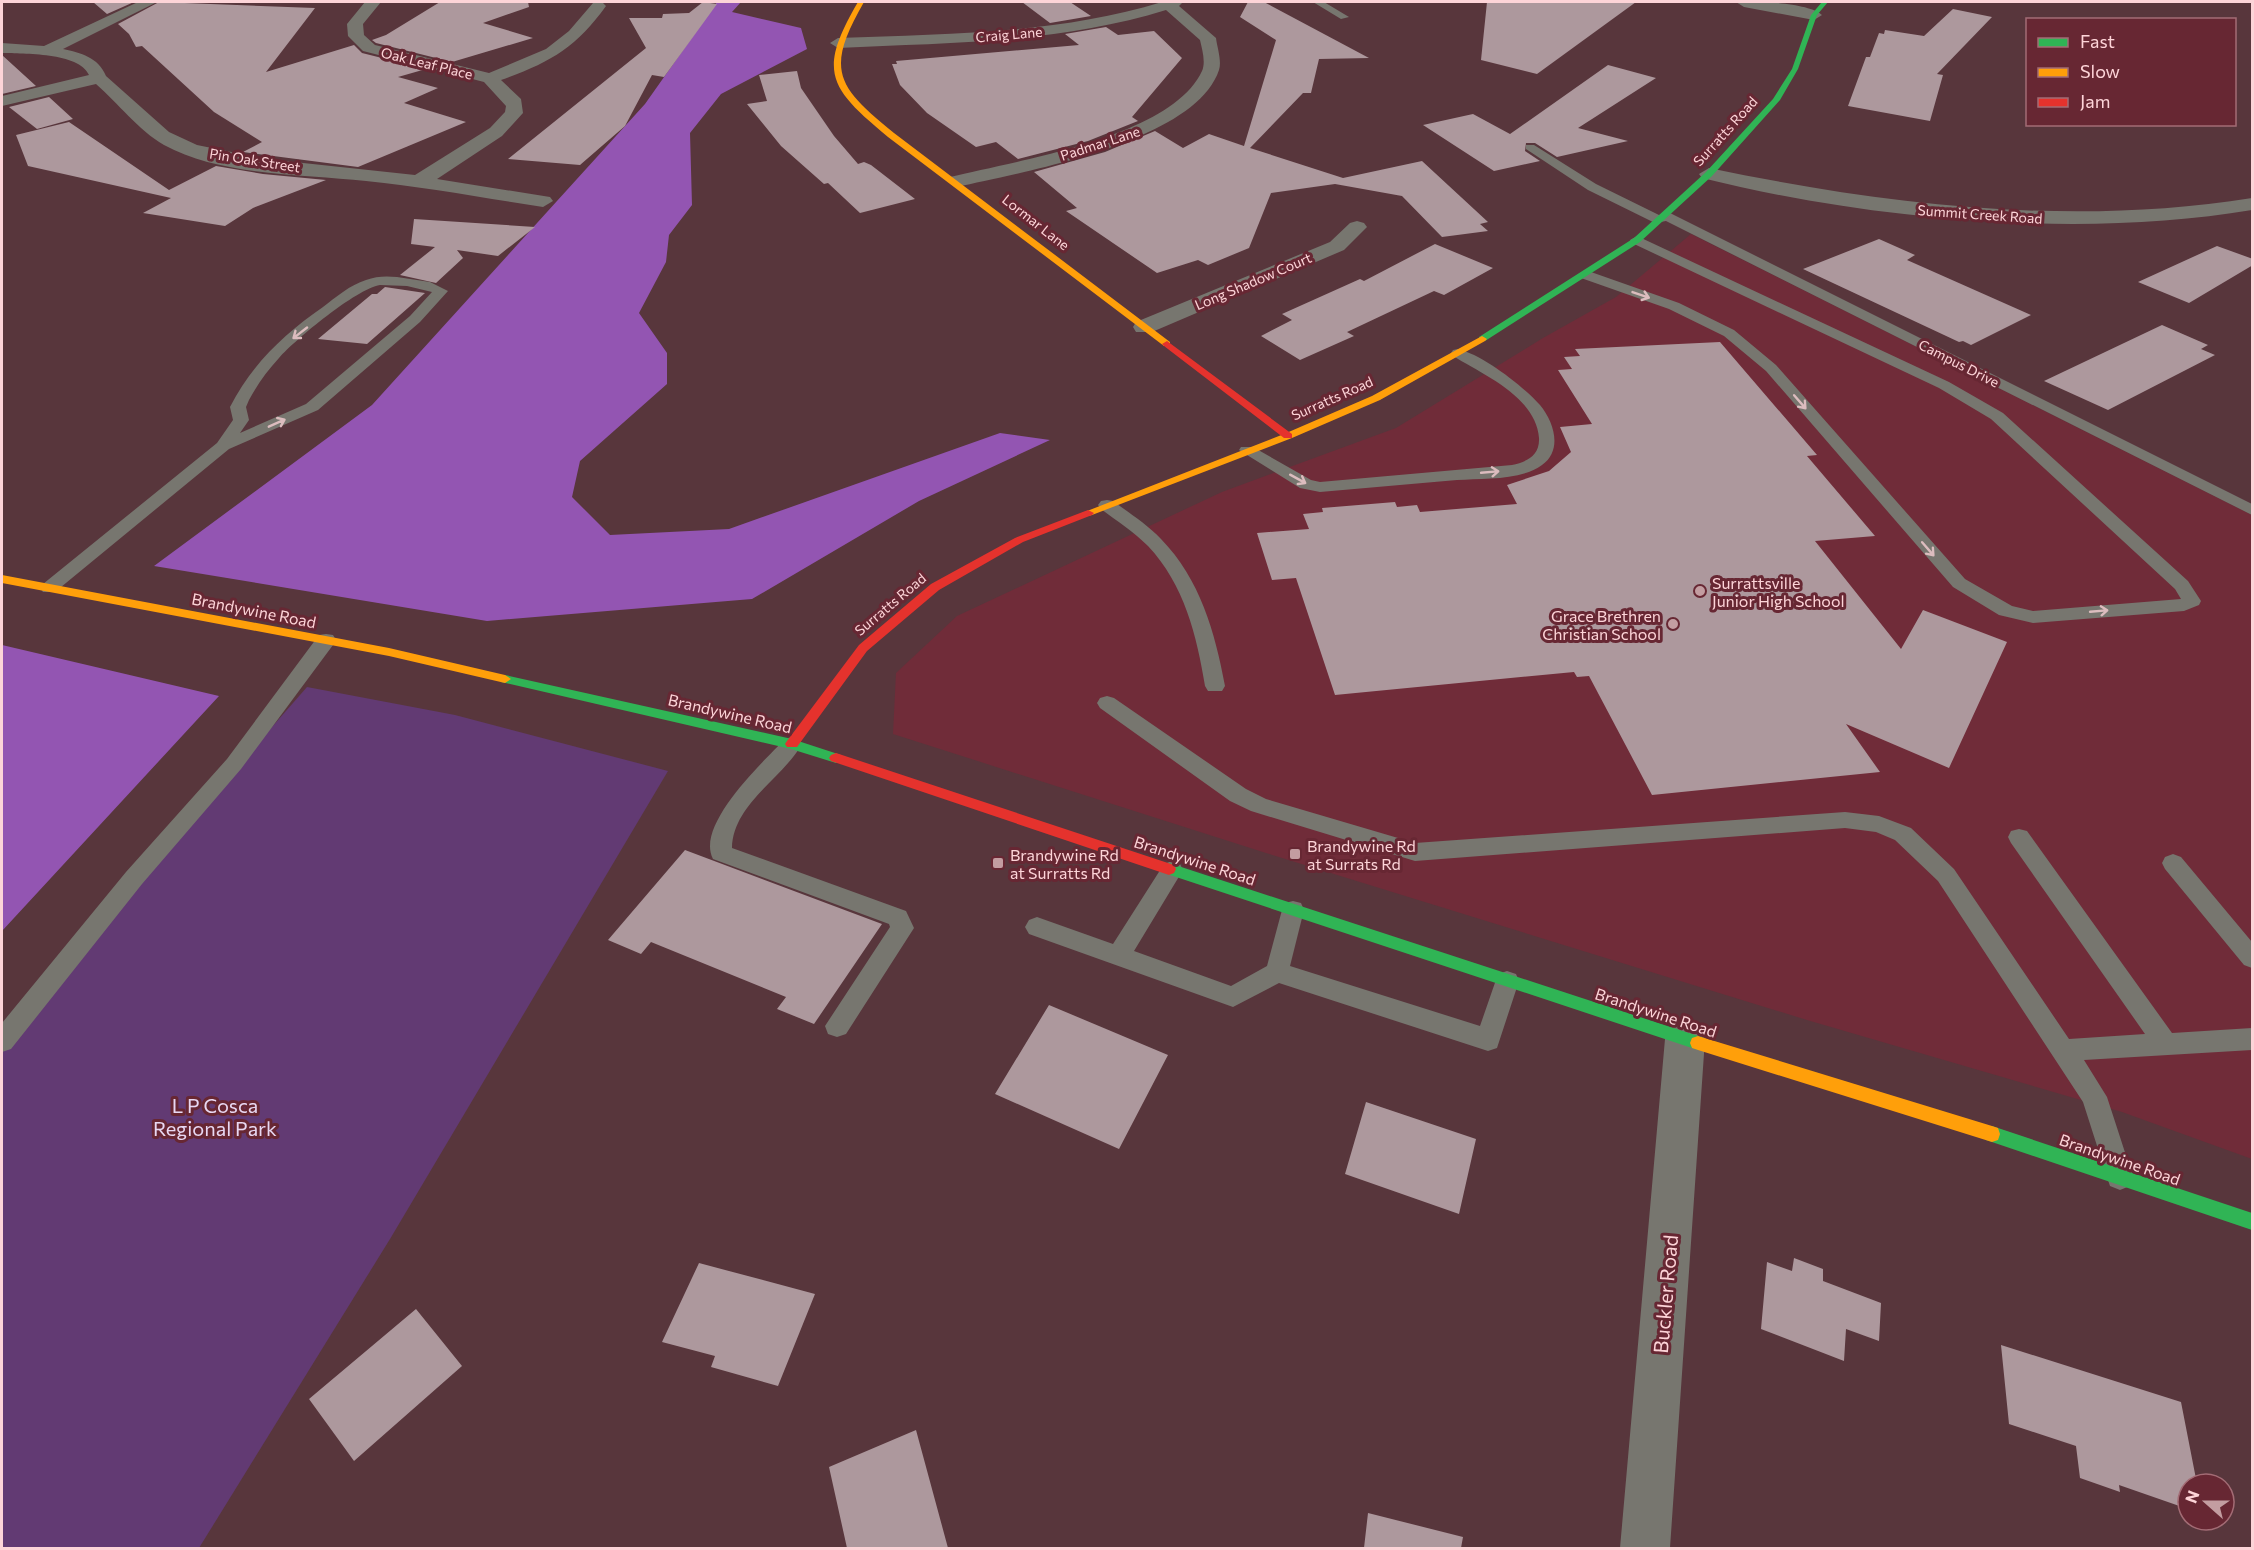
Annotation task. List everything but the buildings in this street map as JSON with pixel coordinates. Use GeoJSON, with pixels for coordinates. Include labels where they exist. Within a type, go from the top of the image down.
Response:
{"type":"FeatureCollection","features":[{"type":"Feature","properties":{"kind":"main road","name":"Lormar Lane"},"geometry":{"type":"LineString","coordinates":[[861,2],[838,43],[836,51],[837,77],[853,101],[891,135],[957,181],[1288,436]]}},
{"type":"Feature","properties":{"kind":"main road","name":"Surratts Road"},"geometry":{"type":"LineString","coordinates":[[792,744],[863,648],[935,587],[1019,540],[1288,436],[1376,398],[1586,275],[1637,240],[1715,168],[1776,100],[1801,57],[1814,15],[1825,2]]}},
{"type":"Feature","properties":{"kind":"main road","name":"Brandywine Road"},"geometry":{"type":"LineString","coordinates":[[2,579],[389,652],[792,744],[1507,981],[2036,1148],[2253,1222]]}},
{"type":"Feature","properties":{"kind":"street"},"geometry":{"type":"LineString","coordinates":[[48,50],[149,2]]}},
{"type":"Feature","properties":{"kind":"street","name":"Oak Leaf Place"},"geometry":{"type":"LineString","coordinates":[[373,2],[355,24],[357,36],[369,48],[429,65],[490,78],[512,99],[514,113],[496,132],[420,181]]}},
{"type":"Feature","properties":{"kind":"street"},"geometry":{"type":"LineString","coordinates":[[1744,2],[1814,15]]}},
{"type":"Feature","properties":{"kind":"street","name":"Craig Lane"},"geometry":{"type":"LineString","coordinates":[[838,43],[951,39],[1049,30],[1172,3]]}},
{"type":"Feature","properties":{"kind":"street","name":"Padmar Lane"},"geometry":{"type":"LineString","coordinates":[[957,181],[1078,152],[1148,127],[1192,98],[1211,69],[1208,38],[1172,3]]}},
{"type":"Feature","properties":{"kind":"street"},"geometry":{"type":"LineString","coordinates":[[490,78],[552,55],[569,43],[598,6]]}},
{"type":"Feature","properties":{"kind":"street","name":"Pin Oak Street"},"geometry":{"type":"LineString","coordinates":[[2,48],[48,50],[93,64],[99,71],[99,78],[170,140],[197,151],[270,164],[420,181],[543,201]]}},
{"type":"Feature","properties":{"kind":"street"},"geometry":{"type":"LineString","coordinates":[[2,101],[99,78]]}},
{"type":"Feature","properties":{"kind":"street","name":"Summit Creek Road"},"geometry":{"type":"LineString","coordinates":[[1715,168],[1868,197],[1974,207],[2097,208],[2223,195],[2250,203]]}},
{"type":"Feature","properties":{"kind":"street","name":"Summit Creek Road"},"geometry":{"type":"LineString","coordinates":[[1715,168],[1843,200],[1979,217],[2095,218],[2250,203]]}},
{"type":"Feature","properties":{"kind":"street","name":"Long Shadow Court"},"geometry":{"type":"LineString","coordinates":[[1144,327],[1336,246],[1357,228]]}},
{"type":"Feature","properties":{"kind":"street","name":"Buckler Road"},"geometry":{"type":"LineString","coordinates":[[1645,1548],[1685,1039]]}},
{"type":"Feature","properties":{"kind":"lane"},"geometry":{"type":"LineString","coordinates":[[1318,2],[1344,17]]}},
{"type":"Feature","properties":{"kind":"lane","name":"Campus Drive"},"geometry":{"type":"LineString","coordinates":[[1530,147],[1593,187],[1662,218],[2253,510]]}},
{"type":"Feature","properties":{"kind":"lane"},"geometry":{"type":"LineString","coordinates":[[1586,275],[1674,306],[1729,333],[1771,368],[1959,583],[1980,597],[2007,611],[2033,617],[2184,605],[2192,601],[2182,585],[2024,438],[1997,416],[1944,385],[1637,240]]}},
{"type":"Feature","properties":{"kind":"lane"},"geometry":{"type":"LineString","coordinates":[[49,588],[224,446],[312,407],[415,319],[441,291],[431,286],[385,281],[370,282],[325,313],[275,352],[246,390],[237,406],[241,420],[224,446]]}},
{"type":"Feature","properties":{"kind":"lane"},"geometry":{"type":"LineString","coordinates":[[1247,450],[1306,484],[1320,488],[1512,470],[1536,463],[1547,449],[1548,429],[1530,401],[1458,352]]}},
{"type":"Feature","properties":{"kind":"lane"},"geometry":{"type":"LineString","coordinates":[[1107,505],[1153,541],[1174,565],[1189,593],[1208,642],[1215,686]]}},
{"type":"Feature","properties":{"kind":"lane"},"geometry":{"type":"LineString","coordinates":[[2,1041],[134,878],[234,764],[326,640]]}},
{"type":"Feature","properties":{"kind":"lane"},"geometry":{"type":"LineString","coordinates":[[1107,703],[1238,795],[1260,805],[1416,852],[1845,820],[1879,824],[1903,834],[1946,874],[2094,1097],[2121,1177]]}},
{"type":"Feature","properties":{"kind":"lane"},"geometry":{"type":"LineString","coordinates":[[792,744],[727,821],[719,842],[721,853],[898,918],[902,928],[837,1026]]}},
{"type":"Feature","properties":{"kind":"lane"},"geometry":{"type":"LineString","coordinates":[[2019,837],[2166,1044]]}},
{"type":"Feature","properties":{"kind":"lane"},"geometry":{"type":"LineString","coordinates":[[2173,863],[2253,958]]}},
{"type":"Feature","properties":{"kind":"lane"},"geometry":{"type":"LineString","coordinates":[[1118,956],[1172,870]]}},
{"type":"Feature","properties":{"kind":"lane"},"geometry":{"type":"LineString","coordinates":[[1037,927],[1233,997],[1277,972],[1293,910]]}},
{"type":"Feature","properties":{"kind":"lane"},"geometry":{"type":"LineString","coordinates":[[1277,972],[1488,1040],[1507,981]]}},
{"type":"Feature","properties":{"kind":"lane"},"geometry":{"type":"LineString","coordinates":[[2063,1050],[2253,1039]]}},
{"type":"Feature","properties":{"kind":"shaded area"},"geometry":{"type":"Polygon","coordinates":[[[717,2],[741,2],[732,12],[801,28],[807,49],[721,94],[690,133],[692,205],[669,235],[666,262],[639,313],[667,353],[667,384],[580,461],[572,497],[610,535],[729,529],[1000,433],[1050,440],[919,501],[752,599],[487,621],[154,566],[372,405],[645,104],[717,2]]]}},
{"type":"Feature","properties":{"kind":"shaded area"},"geometry":{"type":"Polygon","coordinates":[[[1691,234],[2252,515],[2252,1159],[2122,1112],[1807,1020],[1266,853],[893,734],[896,673],[957,616],[1222,492],[1396,428],[1543,338],[1616,297],[1691,234]]]}},
{"type":"Feature","properties":{"kind":"shaded area"},"geometry":{"type":"Polygon","coordinates":[[[2,645],[219,696],[2,931],[2,645]]]}},
{"type":"Feature","properties":{"kind":"green space","name":"L P Cosca Regional Park"},"geometry":{"type":"Polygon","coordinates":[[[307,687],[455,715],[668,771],[390,1239],[199,1548],[2,1548],[2,1035],[307,687]]]}},
{"type":"Feature","properties":{"kind":"traffic: fast"},"geometry":{"type":"LineString","coordinates":[[1482,339],[1637,240],[1709,174],[1776,100],[1795,69],[1814,15],[1825,2]]}},
{"type":"Feature","properties":{"kind":"traffic: fast"},"geometry":{"type":"LineString","coordinates":[[505,679],[792,744],[836,758]]}},
{"type":"Feature","properties":{"kind":"traffic: fast"},"geometry":{"type":"LineString","coordinates":[[1169,869],[1698,1043]]}},
{"type":"Feature","properties":{"kind":"traffic: fast"},"geometry":{"type":"LineString","coordinates":[[1992,1134],[2252,1222]]}},
{"type":"Feature","properties":{"kind":"traffic: slow"},"geometry":{"type":"LineString","coordinates":[[861,2],[839,45],[836,61],[838,76],[856,104],[891,135],[1167,344]]}},
{"type":"Feature","properties":{"kind":"traffic: slow"},"geometry":{"type":"LineString","coordinates":[[1088,513],[1288,436],[1376,398],[1482,339]]}},
{"type":"Feature","properties":{"kind":"traffic: slow"},"geometry":{"type":"LineString","coordinates":[[2,579],[389,652],[505,679]]}},
{"type":"Feature","properties":{"kind":"traffic: slow"},"geometry":{"type":"LineString","coordinates":[[1698,1043],[1992,1134]]}},
{"type":"Feature","properties":{"kind":"traffic: jam"},"geometry":{"type":"LineString","coordinates":[[1167,344],[1288,436]]}},
{"type":"Feature","properties":{"kind":"traffic: jam"},"geometry":{"type":"LineString","coordinates":[[792,744],[863,648],[935,587],[1019,540],[1088,513]]}},
{"type":"Feature","properties":{"kind":"traffic: jam"},"geometry":{"type":"LineString","coordinates":[[836,758],[1169,869]]}},
{"type":"Feature","properties":{"kind":"place","name":"Surrattsville Junior High School"},"geometry":{"type":"Point","coordinates":[1700,591]}},
{"type":"Feature","properties":{"kind":"place","name":"Grace Brethren Christian School"},"geometry":{"type":"Point","coordinates":[1673,624]}},
{"type":"Feature","properties":{"kind":"place","name":"Brandywine Rd at Surrats Rd"},"geometry":{"type":"Point","coordinates":[1295,854]}},
{"type":"Feature","properties":{"kind":"place","name":"Brandywine Rd at Surratts Rd"},"geometry":{"type":"Point","coordinates":[998,863]}}]}
